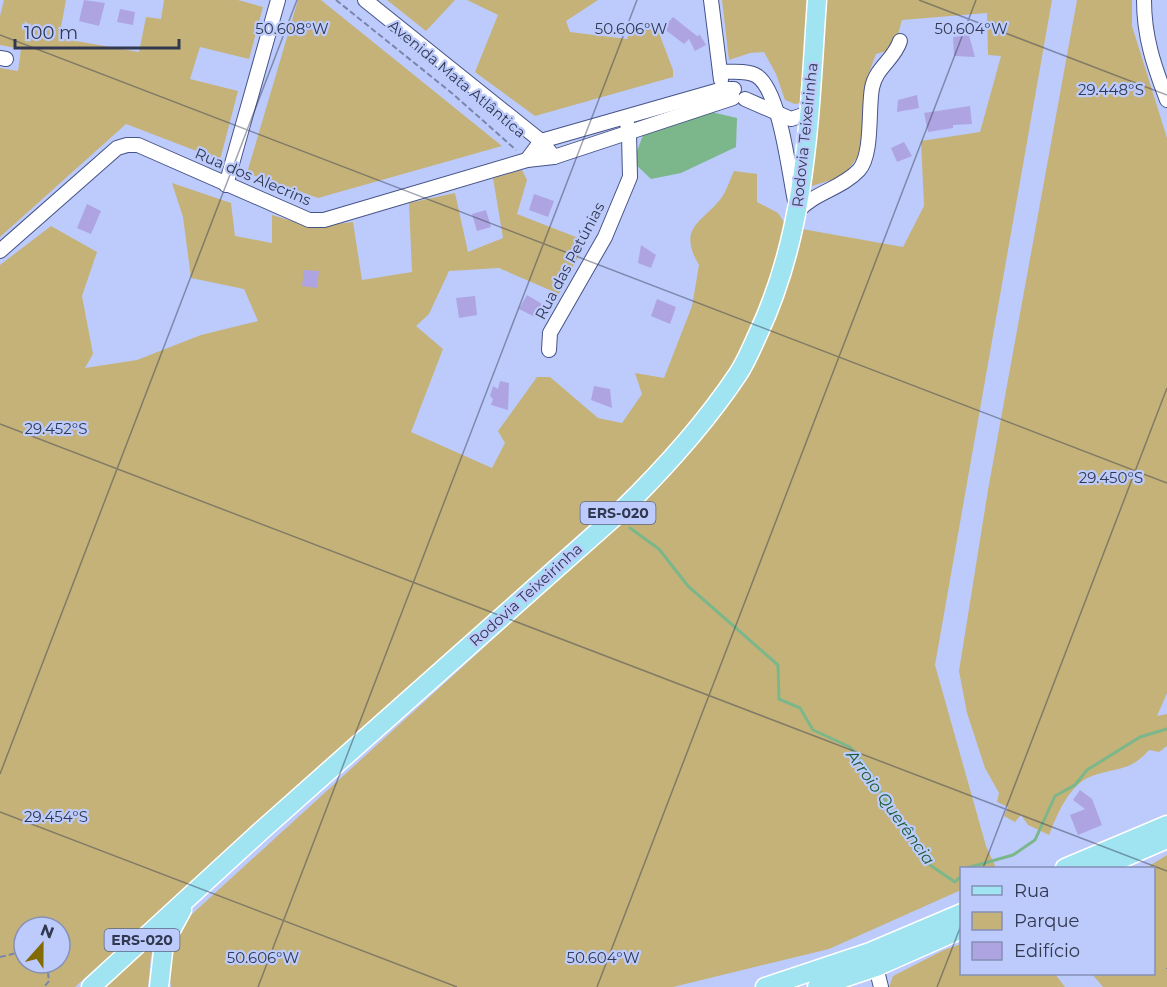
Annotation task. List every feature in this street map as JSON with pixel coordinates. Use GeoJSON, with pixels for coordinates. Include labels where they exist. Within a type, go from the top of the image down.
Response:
{"type":"FeatureCollection","features":[{"type":"Feature","properties":{"kind":"main road","name":"Rodovia Teixeirinha"},"geometry":{"type":"LineString","coordinates":[[91,987],[192,893],[620,512],[671,462],[739,373],[767,315],[784,270],[798,212],[809,113],[817,0]]}},
{"type":"Feature","properties":{"kind":"main road"},"geometry":{"type":"LineString","coordinates":[[1067,867],[1167,825]]}},
{"type":"Feature","properties":{"kind":"main road"},"geometry":{"type":"LineString","coordinates":[[1102,867],[1167,839]]}},
{"type":"Feature","properties":{"kind":"main road"},"geometry":{"type":"LineString","coordinates":[[159,987],[164,943],[192,893]]}},
{"type":"Feature","properties":{"kind":"main road"},"geometry":{"type":"LineString","coordinates":[[765,987],[870,952],[960,914]]}},
{"type":"Feature","properties":{"kind":"main road"},"geometry":{"type":"LineString","coordinates":[[817,987],[876,967],[960,930]]}},
{"type":"Feature","properties":{"kind":"street"},"geometry":{"type":"LineString","coordinates":[[226,185],[278,0]]}},
{"type":"Feature","properties":{"kind":"street","name":"Avenida Mata Atlântica"},"geometry":{"type":"LineString","coordinates":[[365,0],[541,141],[554,157]]}},
{"type":"Feature","properties":{"kind":"street"},"geometry":{"type":"LineString","coordinates":[[711,0],[720,72],[738,96],[791,119],[809,113]]}},
{"type":"Feature","properties":{"kind":"street"},"geometry":{"type":"LineString","coordinates":[[1144,0],[1144,26],[1149,54],[1167,100]]}},
{"type":"Feature","properties":{"kind":"street"},"geometry":{"type":"LineString","coordinates":[[798,212],[809,199],[842,184],[861,168],[866,158],[873,86],[879,70],[896,54],[900,41]]}},
{"type":"Feature","properties":{"kind":"street"},"geometry":{"type":"LineString","coordinates":[[720,72],[756,75],[778,113],[798,212]]}},
{"type":"Feature","properties":{"kind":"street"},"geometry":{"type":"LineString","coordinates":[[554,157],[738,96]]}},
{"type":"Feature","properties":{"kind":"street","name":"Avenida Mata Atlântica"},"geometry":{"type":"LineString","coordinates":[[541,141],[626,118],[738,96]]}},
{"type":"Feature","properties":{"kind":"street","name":"Rua das Petúnias"},"geometry":{"type":"LineString","coordinates":[[549,350],[550,333],[605,237],[630,177],[629,134],[626,118]]}},
{"type":"Feature","properties":{"kind":"street"},"geometry":{"type":"LineString","coordinates":[[527,160],[541,141]]}},
{"type":"Feature","properties":{"kind":"street","name":"Rua dos Alecrins"},"geometry":{"type":"LineString","coordinates":[[0,251],[117,148],[127,145],[138,145],[309,220],[324,220],[527,160],[554,157]]}},
{"type":"Feature","properties":{"kind":"street"},"geometry":{"type":"LineString","coordinates":[[876,967],[881,987]]}},
{"type":"Feature","properties":{"kind":"path","name":"Avenida Mata Atlântica"},"geometry":{"type":"LineString","coordinates":[[336,0],[453,94],[527,160]]}},
{"type":"Feature","properties":{"kind":"green space"},"geometry":{"type":"Polygon","coordinates":[[[4,0],[66,0],[59,38],[139,52],[146,17],[161,19],[164,0],[238,0],[263,7],[249,59],[200,47],[190,79],[238,91],[220,160],[126,124],[0,237],[0,68],[18,71],[21,49],[0,45],[0,16],[4,0]]]}},
{"type":"Feature","properties":{"kind":"green space"},"geometry":{"type":"Polygon","coordinates":[[[298,0],[321,0],[502,146],[318,198],[247,173],[298,0]]]}},
{"type":"Feature","properties":{"kind":"green space"},"geometry":{"type":"Polygon","coordinates":[[[387,0],[455,0],[426,31],[387,0]]]}},
{"type":"Feature","properties":{"kind":"green space"},"geometry":{"type":"Polygon","coordinates":[[[467,0],[598,0],[566,21],[570,32],[627,39],[634,22],[659,33],[673,70],[673,77],[535,116],[475,72],[498,15],[467,0]]]}},
{"type":"Feature","properties":{"kind":"green space"},"geometry":{"type":"Polygon","coordinates":[[[722,0],[808,0],[802,103],[795,104],[785,100],[776,74],[764,52],[750,53],[729,60],[722,0]]]}},
{"type":"Feature","properties":{"kind":"green space"},"geometry":{"type":"Polygon","coordinates":[[[826,0],[1052,0],[935,665],[986,846],[996,867],[960,867],[960,890],[829,949],[673,987],[171,987],[170,956],[179,926],[622,521],[744,379],[776,316],[802,229],[903,247],[924,206],[921,141],[980,132],[1001,56],[988,55],[987,13],[902,20],[894,49],[876,54],[867,78],[860,154],[843,176],[809,187],[826,0]]]}},
{"type":"Feature","properties":{"kind":"green space"},"geometry":{"type":"Polygon","coordinates":[[[1077,0],[1132,0],[1132,26],[1167,138],[1167,693],[1157,716],[1167,714],[1167,746],[1159,752],[1149,750],[1129,766],[1084,780],[1070,793],[1049,835],[1028,825],[1021,815],[1015,822],[1004,816],[1008,807],[997,802],[999,793],[985,768],[967,713],[959,671],[988,490],[1077,0]]]}},
{"type":"Feature","properties":{"kind":"green space"},"geometry":{"type":"Polygon","coordinates":[[[522,170],[527,180],[517,214],[586,241],[559,294],[499,268],[449,271],[429,314],[416,326],[443,349],[411,432],[492,468],[505,443],[498,431],[537,377],[550,377],[598,418],[622,423],[642,394],[635,373],[664,378],[692,306],[699,265],[690,241],[691,233],[722,197],[734,171],[757,174],[757,202],[778,213],[786,225],[756,315],[732,367],[694,420],[615,502],[75,987],[0,987],[0,265],[51,226],[97,252],[82,296],[93,354],[85,368],[137,360],[201,335],[258,321],[244,289],[191,278],[183,217],[172,183],[231,203],[235,236],[272,243],[272,215],[312,227],[353,222],[362,280],[412,272],[409,203],[455,193],[468,252],[503,238],[493,178],[522,170]]]}},
{"type":"Feature","properties":{"kind":"green space"},"geometry":{"type":"Polygon","coordinates":[[[1167,855],[1167,987],[1103,987],[1093,975],[1155,975],[1155,867],[1148,867],[1167,855]]]}},
{"type":"Feature","properties":{"kind":"green space"},"geometry":{"type":"Polygon","coordinates":[[[158,935],[151,956],[148,987],[101,987],[158,935]]]}},
{"type":"Feature","properties":{"kind":"green space"},"geometry":{"type":"Polygon","coordinates":[[[960,944],[960,975],[1056,975],[1065,987],[889,987],[893,976],[960,944]]]}},
{"type":"Feature","properties":{"kind":"shaded area"},"geometry":{"type":"Polygon","coordinates":[[[707,111],[737,118],[736,147],[681,173],[651,179],[633,162],[643,135],[707,111]]]}},
{"type":"Feature","properties":{"kind":"building"},"geometry":{"type":"Polygon","coordinates":[[[84,0],[105,3],[99,26],[79,21],[84,0]]]}},
{"type":"Feature","properties":{"kind":"building"},"geometry":{"type":"Polygon","coordinates":[[[120,9],[135,12],[133,25],[117,22],[120,9]]]}},
{"type":"Feature","properties":{"kind":"building"},"geometry":{"type":"Polygon","coordinates":[[[673,17],[697,36],[700,35],[706,45],[695,51],[689,39],[684,44],[663,28],[673,17]]]}},
{"type":"Feature","properties":{"kind":"building"},"geometry":{"type":"Polygon","coordinates":[[[969,35],[975,57],[954,56],[953,37],[969,35]]]}},
{"type":"Feature","properties":{"kind":"building"},"geometry":{"type":"Polygon","coordinates":[[[917,95],[919,108],[897,112],[898,100],[917,95]]]}},
{"type":"Feature","properties":{"kind":"building"},"geometry":{"type":"Polygon","coordinates":[[[970,106],[972,124],[953,125],[953,128],[928,132],[924,113],[970,106]]]}},
{"type":"Feature","properties":{"kind":"building"},"geometry":{"type":"Polygon","coordinates":[[[904,142],[912,156],[897,162],[891,148],[904,142]]]}},
{"type":"Feature","properties":{"kind":"building"},"geometry":{"type":"Polygon","coordinates":[[[534,194],[554,201],[548,217],[529,210],[534,194]]]}},
{"type":"Feature","properties":{"kind":"building"},"geometry":{"type":"Polygon","coordinates":[[[87,204],[101,211],[91,234],[77,228],[87,204]]]}},
{"type":"Feature","properties":{"kind":"building"},"geometry":{"type":"Polygon","coordinates":[[[486,210],[491,227],[477,231],[472,214],[486,210]]]}},
{"type":"Feature","properties":{"kind":"building"},"geometry":{"type":"Polygon","coordinates":[[[641,245],[656,255],[651,268],[638,263],[641,245]]]}},
{"type":"Feature","properties":{"kind":"building"},"geometry":{"type":"Polygon","coordinates":[[[304,270],[319,271],[317,288],[302,286],[304,270]]]}},
{"type":"Feature","properties":{"kind":"building"},"geometry":{"type":"Polygon","coordinates":[[[527,295],[542,304],[535,317],[519,309],[527,295]]]}},
{"type":"Feature","properties":{"kind":"building"},"geometry":{"type":"Polygon","coordinates":[[[475,296],[477,315],[459,318],[456,298],[475,296]]]}},
{"type":"Feature","properties":{"kind":"building"},"geometry":{"type":"Polygon","coordinates":[[[657,299],[676,307],[670,324],[651,316],[657,299]]]}},
{"type":"Feature","properties":{"kind":"building"},"geometry":{"type":"Polygon","coordinates":[[[500,381],[509,383],[508,410],[491,405],[493,399],[490,396],[493,386],[498,389],[500,381]]]}},
{"type":"Feature","properties":{"kind":"building"},"geometry":{"type":"Polygon","coordinates":[[[594,386],[610,389],[612,408],[591,400],[594,386]]]}},
{"type":"Feature","properties":{"kind":"building"},"geometry":{"type":"Polygon","coordinates":[[[1080,790],[1092,799],[1102,825],[1078,835],[1070,815],[1085,809],[1073,800],[1080,790]]]}},
{"type":"Feature","properties":{"kind":"waterway","name":"Arroio Querência"},"geometry":{"type":"LineString","coordinates":[[630,528],[659,549],[688,586],[778,665],[779,699],[800,708],[813,730],[850,747],[868,769],[888,805],[930,865],[955,882],[960,877]]}},
{"type":"Feature","properties":{"kind":"waterway","name":"Arroio Querência"},"geometry":{"type":"LineString","coordinates":[[971,867],[1013,855],[1035,840],[1055,796],[1075,785],[1087,770],[1140,737],[1167,729]]}}]}
